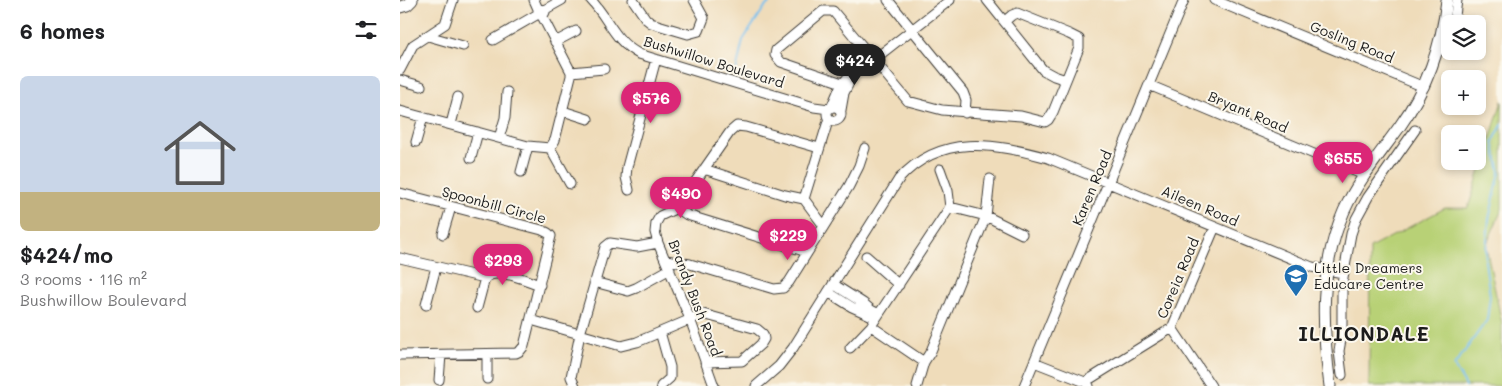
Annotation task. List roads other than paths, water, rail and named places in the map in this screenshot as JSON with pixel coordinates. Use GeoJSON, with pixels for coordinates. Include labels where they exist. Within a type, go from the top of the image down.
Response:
{"type":"FeatureCollection","features":[{"type":"Feature","properties":{"kind":"main road"},"geometry":{"type":"LineString","coordinates":[[400,7],[407,5],[412,0]]}},
{"type":"Feature","properties":{"kind":"main road"},"geometry":{"type":"LineString","coordinates":[[1330,386],[1323,317],[1327,271],[1333,241],[1344,212],[1364,175],[1401,125],[1424,87],[1437,51],[1447,0]]}},
{"type":"Feature","properties":{"kind":"street"},"geometry":{"type":"LineString","coordinates":[[400,70],[413,46],[445,24],[453,0]]}},
{"type":"Feature","properties":{"kind":"street"},"geometry":{"type":"LineString","coordinates":[[534,0],[571,72],[554,140],[550,148]]}},
{"type":"Feature","properties":{"kind":"street"},"geometry":{"type":"LineString","coordinates":[[493,40],[562,0]]}},
{"type":"Feature","properties":{"kind":"street"},"geometry":{"type":"LineString","coordinates":[[633,0],[651,23],[688,34],[699,31],[704,18],[694,0]]}},
{"type":"Feature","properties":{"kind":"street"},"geometry":{"type":"LineString","coordinates":[[888,0],[963,92],[966,100],[966,113]]}},
{"type":"Feature","properties":{"kind":"street"},"geometry":{"type":"LineString","coordinates":[[804,198],[830,114],[846,83],[950,0]]}},
{"type":"Feature","properties":{"kind":"street"},"geometry":{"type":"LineString","coordinates":[[987,0],[1043,70],[1066,80]]}},
{"type":"Feature","properties":{"kind":"street","name":"Karen Road"},"geometry":{"type":"LineString","coordinates":[[1024,386],[1184,0]]}},
{"type":"Feature","properties":{"kind":"street","name":"Gosling Road"},"geometry":{"type":"LineString","coordinates":[[1214,0],[1424,87]]}},
{"type":"Feature","properties":{"kind":"street"},"geometry":{"type":"LineString","coordinates":[[1455,15],[1457,0]]}},
{"type":"Feature","properties":{"kind":"street","name":"Bushwillow Boulevard"},"geometry":{"type":"LineString","coordinates":[[594,2],[622,42],[639,54],[814,107],[830,114]]}},
{"type":"Feature","properties":{"kind":"street"},"geometry":{"type":"LineString","coordinates":[[846,83],[782,62],[775,56],[776,50],[823,11],[830,10],[836,13],[908,101],[942,110],[1022,116],[1045,122],[1051,117],[1080,48],[1079,39],[1017,13],[1005,21]]}},
{"type":"Feature","properties":{"kind":"street"},"geometry":{"type":"LineString","coordinates":[[554,42],[576,31]]}},
{"type":"Feature","properties":{"kind":"street"},"geometry":{"type":"LineString","coordinates":[[428,36],[463,46]]}},
{"type":"Feature","properties":{"kind":"street"},"geometry":{"type":"LineString","coordinates":[[1437,51],[1441,50]]}},
{"type":"Feature","properties":{"kind":"street"},"geometry":{"type":"LineString","coordinates":[[629,190],[626,177],[627,168],[656,59]]}},
{"type":"Feature","properties":{"kind":"street"},"geometry":{"type":"LineString","coordinates":[[571,72],[604,69]]}},
{"type":"Feature","properties":{"kind":"street"},"geometry":{"type":"LineString","coordinates":[[400,80],[421,86]]}},
{"type":"Feature","properties":{"kind":"street"},"geometry":{"type":"LineString","coordinates":[[830,114],[841,117],[846,83]]}},
{"type":"Feature","properties":{"kind":"street","name":"Bryant Road"},"geometry":{"type":"LineString","coordinates":[[1149,85],[1364,175]]}},
{"type":"Feature","properties":{"kind":"street"},"geometry":{"type":"LineString","coordinates":[[499,138],[505,118],[507,92]]}},
{"type":"Feature","properties":{"kind":"street"},"geometry":{"type":"LineString","coordinates":[[451,124],[458,97]]}},
{"type":"Feature","properties":{"kind":"street"},"geometry":{"type":"LineString","coordinates":[[400,111],[528,146],[550,148]]}},
{"type":"Feature","properties":{"kind":"street"},"geometry":{"type":"LineString","coordinates":[[562,111],[588,118]]}},
{"type":"Feature","properties":{"kind":"street"},"geometry":{"type":"LineString","coordinates":[[416,142],[423,117]]}},
{"type":"Feature","properties":{"kind":"street","name":"Brandy Bush Road"},"geometry":{"type":"LineString","coordinates":[[714,386],[710,364],[658,243],[655,229],[657,220],[664,213],[678,208],[733,128],[741,126],[819,148]]}},
{"type":"Feature","properties":{"kind":"street"},"geometry":{"type":"LineString","coordinates":[[1342,375],[1339,346],[1342,334],[1343,273],[1351,234],[1362,206],[1415,130]]}},
{"type":"Feature","properties":{"kind":"street"},"geometry":{"type":"LineString","coordinates":[[471,158],[478,132]]}},
{"type":"Feature","properties":{"kind":"street","name":"Aileen Road"},"geometry":{"type":"LineString","coordinates":[[756,386],[764,381],[783,362],[899,179],[911,166],[939,150],[972,145],[1010,149],[1048,158],[1312,267],[1343,273]]}},
{"type":"Feature","properties":{"kind":"street"},"geometry":{"type":"LineString","coordinates":[[521,172],[528,146]]}},
{"type":"Feature","properties":{"kind":"street"},"geometry":{"type":"LineString","coordinates":[[550,148],[570,184]]}},
{"type":"Feature","properties":{"kind":"street"},"geometry":{"type":"LineString","coordinates":[[594,282],[625,291],[630,290],[668,265],[690,264],[776,290],[781,289],[787,285],[849,186],[860,166],[865,148]]}},
{"type":"Feature","properties":{"kind":"street"},"geometry":{"type":"LineString","coordinates":[[704,169],[785,195],[804,198],[824,226]]}},
{"type":"Feature","properties":{"kind":"street"},"geometry":{"type":"LineString","coordinates":[[850,348],[871,326],[950,207],[948,191],[940,170]]}},
{"type":"Feature","properties":{"kind":"street"},"geometry":{"type":"LineString","coordinates":[[917,386],[924,362],[986,216],[990,179]]}},
{"type":"Feature","properties":{"kind":"street"},"geometry":{"type":"LineString","coordinates":[[400,203],[401,193]]}},
{"type":"Feature","properties":{"kind":"street","name":"Spoonbill Circle"},"geometry":{"type":"LineString","coordinates":[[400,355],[487,354],[516,353],[520,351],[524,346],[551,241],[551,236],[548,233],[401,193]]}},
{"type":"Feature","properties":{"kind":"street"},"geometry":{"type":"LineString","coordinates":[[443,234],[451,207]]}},
{"type":"Feature","properties":{"kind":"street"},"geometry":{"type":"LineString","coordinates":[[950,207],[986,216],[1022,234]]}},
{"type":"Feature","properties":{"kind":"street"},"geometry":{"type":"LineString","coordinates":[[678,208],[687,215],[807,252]]}},
{"type":"Feature","properties":{"kind":"street","name":"Coreia Road"},"geometry":{"type":"LineString","coordinates":[[1087,384],[1172,328],[1215,227]]}},
{"type":"Feature","properties":{"kind":"street"},"geometry":{"type":"LineString","coordinates":[[576,386],[571,377],[602,250],[608,244],[615,242],[641,247],[658,243]]}},
{"type":"Feature","properties":{"kind":"street"},"geometry":{"type":"LineString","coordinates":[[866,256],[899,285]]}},
{"type":"Feature","properties":{"kind":"street"},"geometry":{"type":"LineString","coordinates":[[400,258],[485,278],[499,273],[540,285]]}},
{"type":"Feature","properties":{"kind":"street"},"geometry":{"type":"LineString","coordinates":[[426,305],[436,267]]}},
{"type":"Feature","properties":{"kind":"street"},"geometry":{"type":"LineString","coordinates":[[477,308],[485,278]]}},
{"type":"Feature","properties":{"kind":"street"},"geometry":{"type":"LineString","coordinates":[[831,288],[852,307],[878,316]]}},
{"type":"Feature","properties":{"kind":"street"},"geometry":{"type":"LineString","coordinates":[[531,320],[621,346],[629,345],[697,315],[706,314],[757,329],[763,334],[764,339],[761,344],[744,359],[710,364]]}},
{"type":"Feature","properties":{"kind":"street"},"geometry":{"type":"LineString","coordinates":[[871,326],[924,362]]}},
{"type":"Feature","properties":{"kind":"street"},"geometry":{"type":"LineString","coordinates":[[1172,328],[1210,386]]}},
{"type":"Feature","properties":{"kind":"street"},"geometry":{"type":"LineString","coordinates":[[660,332],[671,370],[670,378],[660,386]]}},
{"type":"Feature","properties":{"kind":"street"},"geometry":{"type":"LineString","coordinates":[[487,354],[487,379]]}},
{"type":"Feature","properties":{"kind":"street"},"geometry":{"type":"LineString","coordinates":[[439,380],[441,355]]}},
{"type":"Feature","properties":{"kind":"street"},"geometry":{"type":"LineString","coordinates":[[1034,362],[1087,384]]}},
{"type":"Feature","properties":{"kind":"waterway"},"geometry":{"type":"LineString","coordinates":[[736,72],[743,40],[764,8],[772,0]]}},
{"type":"Feature","properties":{"kind":"waterway"},"geometry":{"type":"LineString","coordinates":[[1466,386],[1454,366],[1487,320],[1490,296],[1485,261],[1489,219],[1500,172],[1493,142],[1502,125]]}},
{"type":"Feature","properties":{"kind":"place","name":"Little Dreamers Educare Centre"},"geometry":{"type":"Point","coordinates":[1296,297]}},
{"type":"Feature","properties":{"kind":"district","name":"ILLIONDALE"},"geometry":{"type":"Point","coordinates":[1364,334]}}]}
